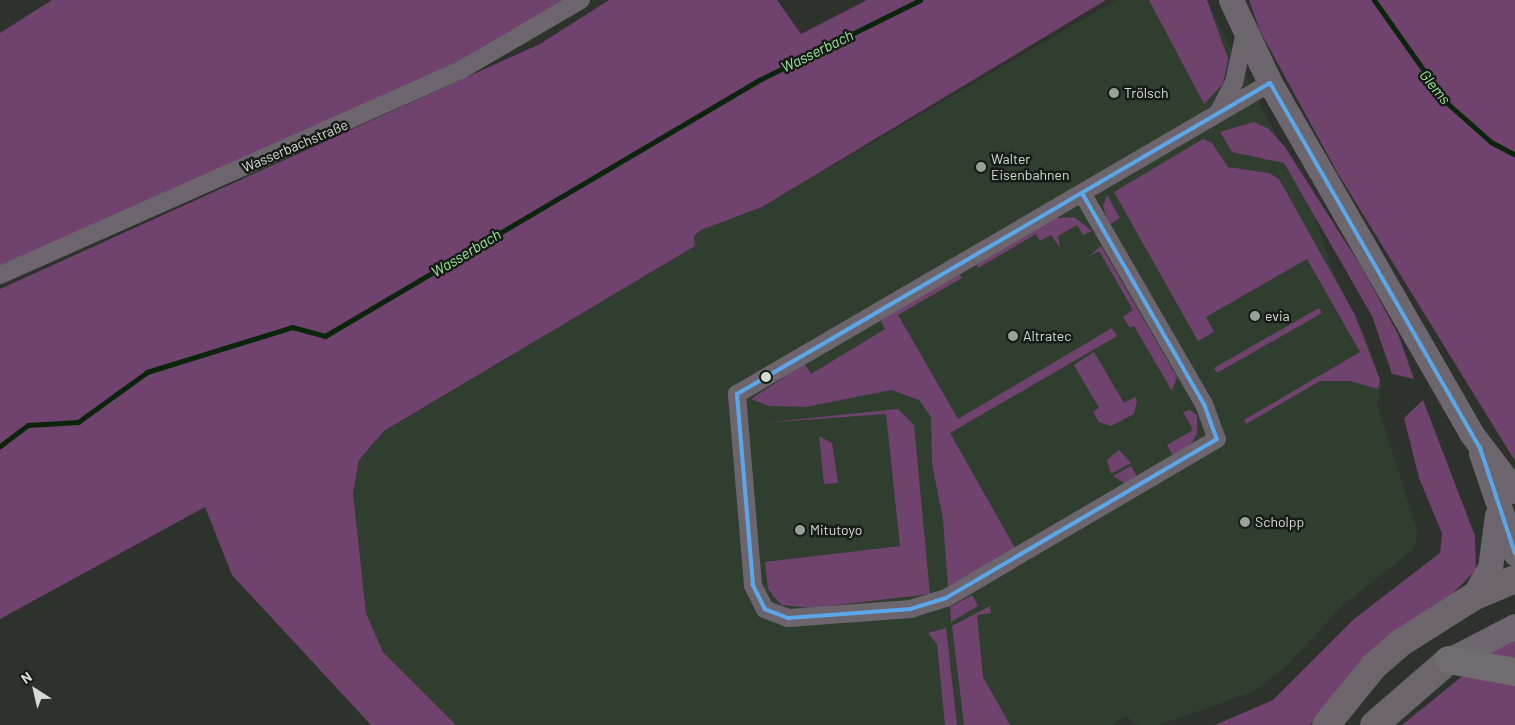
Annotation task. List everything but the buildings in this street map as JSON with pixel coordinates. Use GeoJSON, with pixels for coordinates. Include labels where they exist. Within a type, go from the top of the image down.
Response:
{"type":"FeatureCollection","features":[{"type":"Feature","properties":{"kind":"highway"},"geometry":{"type":"LineString","coordinates":[[1449,660],[1515,672]]}},
{"type":"Feature","properties":{"kind":"main road"},"geometry":{"type":"LineString","coordinates":[[1231,0],[1270,83],[1448,389],[1480,448],[1515,491]]}},
{"type":"Feature","properties":{"kind":"main road"},"geometry":{"type":"LineString","coordinates":[[1480,448],[1498,510],[1515,553]]}},
{"type":"Feature","properties":{"kind":"main road"},"geometry":{"type":"LineString","coordinates":[[1473,597],[1492,563],[1498,510]]}},
{"type":"Feature","properties":{"kind":"main road"},"geometry":{"type":"LineString","coordinates":[[1326,725],[1374,666],[1430,622],[1473,597],[1515,579]]}},
{"type":"Feature","properties":{"kind":"main road"},"geometry":{"type":"LineString","coordinates":[[1374,725],[1449,660],[1515,626]]}},
{"type":"Feature","properties":{"kind":"street","name":"Wasserbachstraße"},"geometry":{"type":"LineString","coordinates":[[0,275],[461,70],[581,0]]}},
{"type":"Feature","properties":{"kind":"street"},"geometry":{"type":"LineString","coordinates":[[1219,111],[1234,84],[1245,32]]}},
{"type":"Feature","properties":{"kind":"street"},"geometry":{"type":"LineString","coordinates":[[1082,193],[1204,404],[1217,439],[946,598],[911,608],[788,618],[765,609],[753,584],[737,394],[1219,111],[1270,83]]}},
{"type":"Feature","properties":{"kind":"shaded area"},"geometry":{"type":"Polygon","coordinates":[[[52,0],[568,0],[479,55],[0,271],[0,33],[52,0]]]}},
{"type":"Feature","properties":{"kind":"shaded area"},"geometry":{"type":"Polygon","coordinates":[[[609,0],[777,0],[801,34],[867,0],[1106,0],[762,207],[701,230],[694,236],[695,246],[384,431],[359,460],[353,493],[366,613],[383,652],[456,725],[371,725],[232,575],[205,507],[0,619],[0,289],[540,44],[609,0]]]}},
{"type":"Feature","properties":{"kind":"shaded area"},"geometry":{"type":"Polygon","coordinates":[[[1116,0],[1206,0],[1310,201],[1331,266],[1366,338],[1382,386],[1377,404],[1417,530],[1415,548],[1344,604],[1287,665],[1253,692],[1158,725],[1138,725],[1126,716],[1112,725],[456,725],[383,652],[366,613],[353,493],[359,460],[385,431],[695,246],[694,236],[701,230],[762,207],[1116,0]]]}},
{"type":"Feature","properties":{"kind":"shaded area"},"geometry":{"type":"Polygon","coordinates":[[[1149,0],[1207,0],[1228,59],[1223,84],[1204,104],[1149,0]]]}},
{"type":"Feature","properties":{"kind":"shaded area"},"geometry":{"type":"Polygon","coordinates":[[[1249,0],[1515,0],[1515,461],[1337,172],[1260,31],[1249,0]]]}},
{"type":"Feature","properties":{"kind":"shaded area"},"geometry":{"type":"Polygon","coordinates":[[[1254,122],[1269,129],[1285,147],[1362,268],[1398,334],[1414,379],[1392,374],[1372,316],[1284,163],[1232,152],[1220,132],[1254,122]]]}},
{"type":"Feature","properties":{"kind":"shaded area"},"geometry":{"type":"Polygon","coordinates":[[[1203,139],[1212,143],[1228,167],[1269,173],[1279,179],[1355,315],[1380,380],[1378,389],[1350,381],[1320,381],[1246,424],[1244,420],[1360,352],[1307,259],[1206,317],[1214,332],[1198,341],[1114,192],[1203,139]]]}},
{"type":"Feature","properties":{"kind":"shaded area"},"geometry":{"type":"Polygon","coordinates":[[[1107,195],[1120,218],[1109,225],[1103,206],[1107,195]]]}},
{"type":"Feature","properties":{"kind":"shaded area"},"geometry":{"type":"Polygon","coordinates":[[[1074,217],[1092,231],[1083,235],[1077,225],[1058,236],[1060,248],[1051,235],[1040,241],[1036,234],[978,268],[976,263],[1056,218],[1074,217]]]}},
{"type":"Feature","properties":{"kind":"shaded area"},"geometry":{"type":"Polygon","coordinates":[[[1101,246],[1177,377],[1172,391],[1134,326],[1130,328],[1123,317],[1133,310],[1099,251],[1088,257],[1101,246]]]}},
{"type":"Feature","properties":{"kind":"shaded area"},"geometry":{"type":"Polygon","coordinates":[[[959,273],[962,278],[898,315],[958,419],[1112,328],[1117,336],[950,433],[1015,548],[948,587],[943,519],[932,464],[931,417],[919,400],[891,390],[806,407],[769,406],[751,399],[805,364],[811,374],[885,329],[880,319],[959,273]]]}},
{"type":"Feature","properties":{"kind":"shaded area"},"geometry":{"type":"Polygon","coordinates":[[[1319,308],[1322,313],[1217,373],[1214,368],[1319,308]]]}},
{"type":"Feature","properties":{"kind":"shaded area"},"geometry":{"type":"Polygon","coordinates":[[[1094,352],[1124,403],[1135,397],[1137,401],[1134,414],[1111,426],[1099,422],[1093,412],[1099,408],[1074,365],[1094,352]]]}},
{"type":"Feature","properties":{"kind":"shaded area"},"geometry":{"type":"Polygon","coordinates":[[[1423,400],[1475,536],[1476,570],[1452,594],[1359,666],[1310,725],[1215,725],[1273,700],[1354,619],[1440,553],[1442,533],[1419,478],[1404,418],[1423,400]]]}},
{"type":"Feature","properties":{"kind":"shaded area"},"geometry":{"type":"Polygon","coordinates":[[[898,409],[914,425],[930,594],[812,608],[781,605],[768,589],[765,562],[900,546],[886,414],[762,423],[898,409]]]}},
{"type":"Feature","properties":{"kind":"shaded area"},"geometry":{"type":"Polygon","coordinates":[[[1190,410],[1197,415],[1197,434],[1190,446],[1174,457],[1167,445],[1193,430],[1183,412],[1190,410]]]}},
{"type":"Feature","properties":{"kind":"shaded area"},"geometry":{"type":"Polygon","coordinates":[[[819,436],[832,443],[838,483],[824,484],[819,436]]]}},
{"type":"Feature","properties":{"kind":"shaded area"},"geometry":{"type":"Polygon","coordinates":[[[1119,450],[1131,463],[1111,474],[1107,460],[1119,450]]]}},
{"type":"Feature","properties":{"kind":"shaded area"},"geometry":{"type":"Polygon","coordinates":[[[1131,466],[1138,478],[1126,484],[1113,476],[1131,466]]]}},
{"type":"Feature","properties":{"kind":"shaded area"},"geometry":{"type":"Polygon","coordinates":[[[972,595],[978,606],[951,622],[950,607],[972,595]]]}},
{"type":"Feature","properties":{"kind":"shaded area"},"geometry":{"type":"Polygon","coordinates":[[[990,606],[991,613],[977,615],[983,677],[1010,725],[964,725],[952,626],[990,606]]]}},
{"type":"Feature","properties":{"kind":"shaded area"},"geometry":{"type":"Polygon","coordinates":[[[946,628],[957,725],[945,725],[937,644],[928,633],[946,628]]]}},
{"type":"Feature","properties":{"kind":"shaded area"},"geometry":{"type":"Polygon","coordinates":[[[1515,636],[1515,661],[1489,655],[1488,649],[1515,636]]]}},
{"type":"Feature","properties":{"kind":"shaded area"},"geometry":{"type":"Polygon","coordinates":[[[1465,674],[1515,679],[1515,725],[1402,725],[1465,674]]]}},
{"type":"Feature","properties":{"kind":"waterway","name":"Wasserbach"},"geometry":{"type":"LineString","coordinates":[[0,446],[28,425],[78,422],[147,372],[292,327],[325,336],[759,80],[920,0]]}},
{"type":"Feature","properties":{"kind":"waterway","name":"Glems"},"geometry":{"type":"LineString","coordinates":[[1374,0],[1447,103],[1491,142],[1515,155]]}},
{"type":"Feature","properties":{"kind":"transit line"},"geometry":{"type":"LineString","coordinates":[[1270,83],[1480,448],[1515,553]]}},
{"type":"Feature","properties":{"kind":"transit line"},"geometry":{"type":"LineString","coordinates":[[1082,193],[1204,404],[1217,439],[946,598],[911,609],[788,618],[765,609],[753,585],[737,394],[1270,83]]}},
{"type":"Feature","properties":{"kind":"place","name":"Trölsch"},"geometry":{"type":"Point","coordinates":[1114,93]}},
{"type":"Feature","properties":{"kind":"place","name":"Walter Eisenbahnen"},"geometry":{"type":"Point","coordinates":[981,167]}},
{"type":"Feature","properties":{"kind":"place","name":"evia"},"geometry":{"type":"Point","coordinates":[1255,316]}},
{"type":"Feature","properties":{"kind":"place","name":"Altratec"},"geometry":{"type":"Point","coordinates":[1013,336]}},
{"type":"Feature","properties":{"kind":"place","name":"Scholpp"},"geometry":{"type":"Point","coordinates":[1245,522]}},
{"type":"Feature","properties":{"kind":"place","name":"Mitutoyo"},"geometry":{"type":"Point","coordinates":[800,530]}}]}
